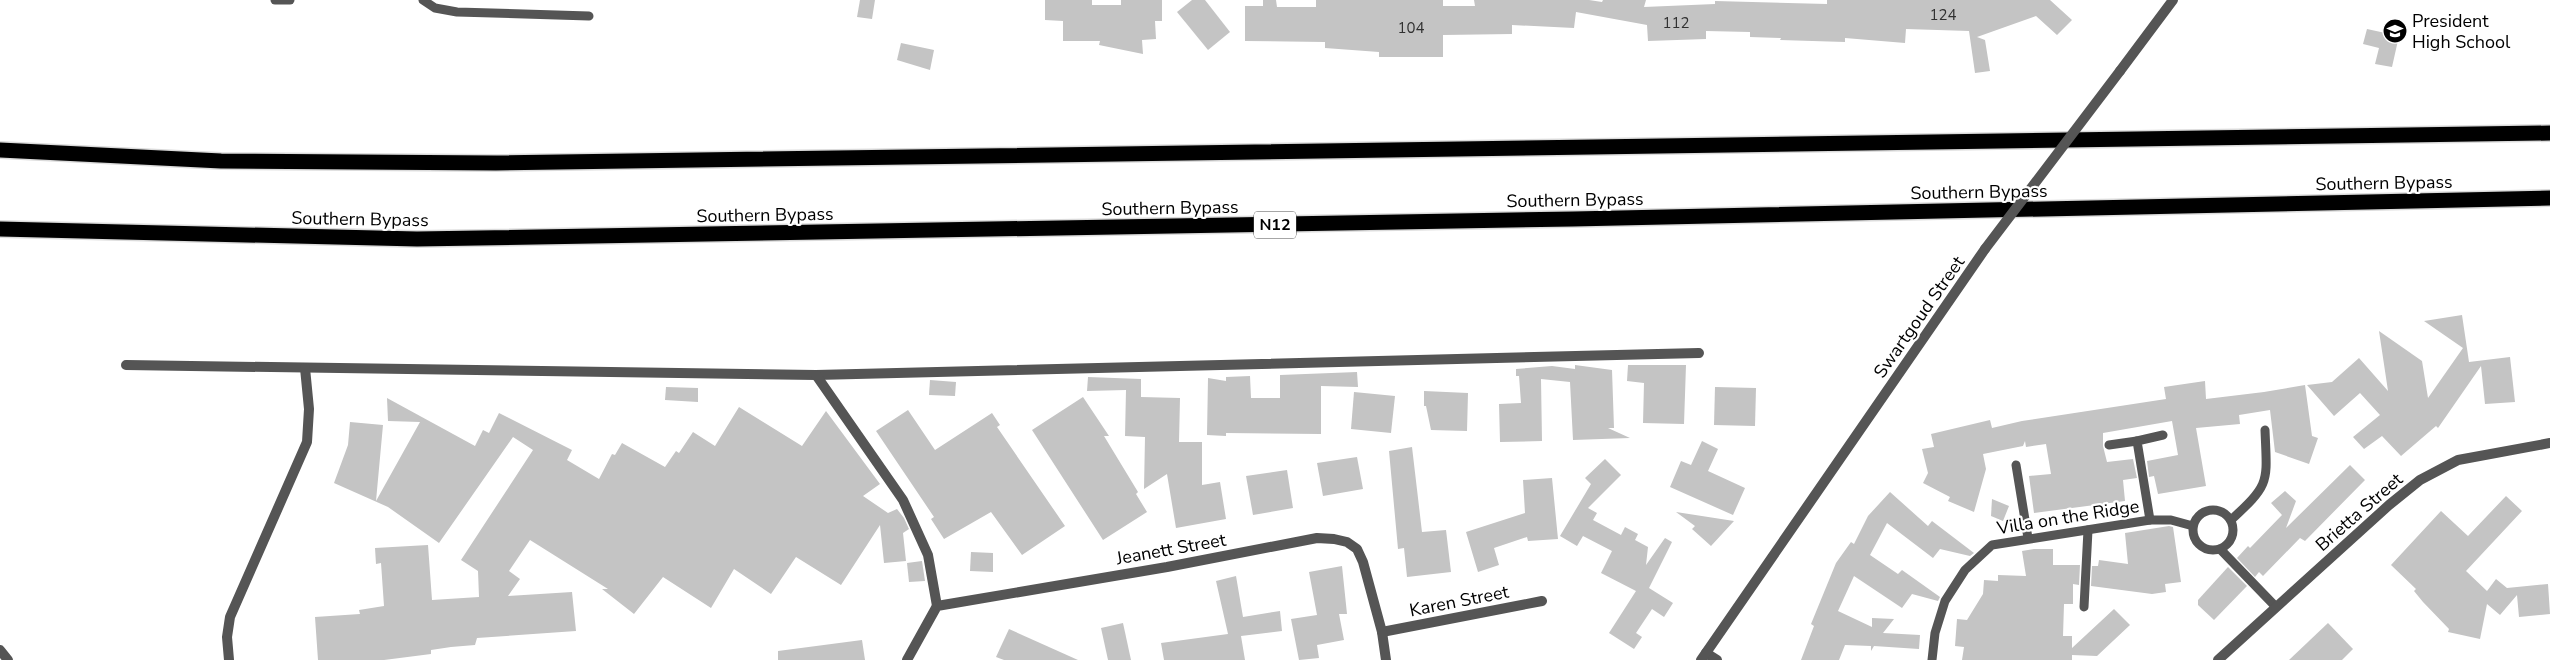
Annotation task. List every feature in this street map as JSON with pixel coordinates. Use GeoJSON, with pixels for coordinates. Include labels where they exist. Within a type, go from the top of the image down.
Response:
{"type":"FeatureCollection","features":[{"type":"Feature","properties":{"kind":"highway"},"geometry":{"type":"LineString","coordinates":[[0,150],[221,160],[496,163],[2550,133]]}},
{"type":"Feature","properties":{"kind":"highway","name":"Southern Bypass"},"geometry":{"type":"LineString","coordinates":[[0,229],[417,240],[1593,219],[2550,198]]}},
{"type":"Feature","properties":{"kind":"street","name":"Swartgoud Street"},"geometry":{"type":"LineString","coordinates":[[1704,656],[1985,249],[2173,0]]}},
{"type":"Feature","properties":{"kind":"street"},"geometry":{"type":"LineString","coordinates":[[126,365],[816,375],[1699,353]]}},
{"type":"Feature","properties":{"kind":"street"},"geometry":{"type":"LineString","coordinates":[[228,660],[227,637],[230,616],[307,442],[309,409],[305,368]]}},
{"type":"Feature","properties":{"kind":"street"},"geometry":{"type":"LineString","coordinates":[[816,375],[903,500],[928,554],[937,606],[907,660]]}},
{"type":"Feature","properties":{"kind":"street","name":"Brietta Street"},"geometry":{"type":"LineString","coordinates":[[2218,660],[2389,504],[2420,480],[2458,460],[2550,443]]}},
{"type":"Feature","properties":{"kind":"street","name":"Jeanett Street"},"geometry":{"type":"LineString","coordinates":[[937,606],[1167,567],[1317,538],[1334,539],[1347,542],[1357,549],[1363,562],[1382,632],[1386,660]]}},
{"type":"Feature","properties":{"kind":"street","name":"Karen Street"},"geometry":{"type":"LineString","coordinates":[[1382,632],[1542,602]]}},
{"type":"Feature","properties":{"kind":"street"},"geometry":{"type":"LineString","coordinates":[[0,650],[8,660]]}},
{"type":"Feature","properties":{"kind":"street"},"geometry":{"type":"LineString","coordinates":[[1704,656],[1717,660]]}},
{"type":"Feature","properties":{"kind":"lane"},"geometry":{"type":"LineString","coordinates":[[276,0],[290,0]]}},
{"type":"Feature","properties":{"kind":"lane"},"geometry":{"type":"LineString","coordinates":[[424,0],[436,8],[456,12],[589,16]]}},
{"type":"Feature","properties":{"kind":"lane"},"geometry":{"type":"LineString","coordinates":[[2231,520],[2260,492],[2264,484],[2266,474],[2265,430]]}},
{"type":"Feature","properties":{"kind":"lane"},"geometry":{"type":"LineString","coordinates":[[2109,444],[2137,441],[2164,435]]}},
{"type":"Feature","properties":{"kind":"lane"},"geometry":{"type":"LineString","coordinates":[[2137,441],[2150,520]]}},
{"type":"Feature","properties":{"kind":"lane"},"geometry":{"type":"LineString","coordinates":[[2016,466],[2028,538]]}},
{"type":"Feature","properties":{"kind":"lane"},"geometry":{"type":"LineString","coordinates":[[2206,511],[2220,511],[2231,520],[2234,534],[2231,540],[2220,549],[2213,550],[2200,546],[2193,534],[2193,526],[2200,514],[2206,511]]}},
{"type":"Feature","properties":{"kind":"lane","name":"Villa on the Ridge"},"geometry":{"type":"LineString","coordinates":[[1932,660],[1939,616],[1955,583],[1965,570],[1992,545],[2150,520],[2171,520],[2193,526]]}},
{"type":"Feature","properties":{"kind":"lane"},"geometry":{"type":"LineString","coordinates":[[2084,606],[2088,530]]}},
{"type":"Feature","properties":{"kind":"lane"},"geometry":{"type":"LineString","coordinates":[[2220,549],[2276,607]]}},
{"type":"Feature","properties":{"kind":"building"},"geometry":{"type":"Polygon","coordinates":[[[860,0],[875,0],[872,19],[857,17],[860,0]]]}},
{"type":"Feature","properties":{"kind":"building"},"geometry":{"type":"Polygon","coordinates":[[[1045,0],[1092,0],[1092,5],[1121,5],[1121,0],[1162,0],[1162,21],[1155,21],[1156,39],[1142,40],[1143,54],[1099,45],[1100,41],[1063,41],[1063,21],[1045,20],[1045,0]]]}},
{"type":"Feature","properties":{"kind":"building"},"geometry":{"type":"Polygon","coordinates":[[[1192,0],[1205,0],[1230,32],[1208,50],[1177,12],[1192,0]]]}},
{"type":"Feature","properties":{"kind":"building"},"geometry":{"type":"Polygon","coordinates":[[[1263,0],[1276,0],[1277,7],[1316,7],[1316,0],[1443,0],[1443,6],[1475,6],[1474,0],[1589,0],[1602,2],[1603,0],[1646,0],[1644,7],[1715,4],[1715,1],[1827,4],[1827,0],[2050,0],[2072,20],[2057,35],[2036,16],[1977,37],[1985,40],[1990,71],[1975,73],[1969,31],[1906,29],[1905,43],[1845,38],[1845,42],[1780,40],[1781,38],[1750,37],[1750,32],[1706,31],[1706,39],[1648,41],[1647,25],[1576,12],[1574,28],[1512,25],[1512,34],[1443,35],[1443,57],[1379,57],[1379,52],[1325,48],[1325,42],[1245,41],[1245,6],[1263,6],[1263,0]]]}},
{"type":"Feature","properties":{"kind":"building"},"geometry":{"type":"Polygon","coordinates":[[[2367,29],[2399,36],[2392,67],[2375,64],[2379,48],[2363,44],[2367,29]]]}},
{"type":"Feature","properties":{"kind":"building"},"geometry":{"type":"Polygon","coordinates":[[[901,43],[934,50],[930,70],[897,60],[901,43]]]}},
{"type":"Feature","properties":{"kind":"building"},"geometry":{"type":"Polygon","coordinates":[[[2462,315],[2469,362],[2510,357],[2515,402],[2485,404],[2481,366],[2438,428],[2436,426],[2401,456],[2382,436],[2364,449],[2353,437],[2380,415],[2360,393],[2334,416],[2307,385],[2332,382],[2359,358],[2388,391],[2379,331],[2422,361],[2428,398],[2463,348],[2424,321],[2462,315]]]}},
{"type":"Feature","properties":{"kind":"building"},"geometry":{"type":"Polygon","coordinates":[[[1575,365],[1612,370],[1614,428],[1608,428],[1630,438],[1573,440],[1570,382],[1541,379],[1542,441],[1500,442],[1499,404],[1521,403],[1519,376],[1516,376],[1516,369],[1552,366],[1575,369],[1575,365]]]}},
{"type":"Feature","properties":{"kind":"building"},"geometry":{"type":"Polygon","coordinates":[[[1628,365],[1686,365],[1684,424],[1643,423],[1644,383],[1627,381],[1628,365]]]}},
{"type":"Feature","properties":{"kind":"building"},"geometry":{"type":"Polygon","coordinates":[[[1357,372],[1358,387],[1321,386],[1321,434],[1226,433],[1226,436],[1207,435],[1208,378],[1226,381],[1226,377],[1250,376],[1251,398],[1280,398],[1280,375],[1357,372]]]}},
{"type":"Feature","properties":{"kind":"building"},"geometry":{"type":"Polygon","coordinates":[[[1088,377],[1141,379],[1141,397],[1180,398],[1179,442],[1202,442],[1202,485],[1220,482],[1226,519],[1176,528],[1167,474],[1144,489],[1145,437],[1125,436],[1126,390],[1087,391],[1088,377]]]}},
{"type":"Feature","properties":{"kind":"building"},"geometry":{"type":"Polygon","coordinates":[[[930,380],[956,382],[955,396],[929,395],[930,380]]]}},
{"type":"Feature","properties":{"kind":"building"},"geometry":{"type":"Polygon","coordinates":[[[2205,381],[2206,399],[2305,385],[2312,436],[2318,438],[2309,464],[2275,452],[2270,410],[2239,415],[2240,424],[2196,428],[2206,486],[2158,494],[2154,476],[2149,477],[2147,461],[2178,455],[2172,421],[2103,433],[2103,446],[2107,462],[2133,459],[2137,478],[2123,480],[2125,501],[2034,513],[2029,476],[2051,474],[2046,444],[2026,447],[2025,441],[2023,446],[1983,454],[1986,469],[1974,512],[1948,501],[1950,497],[1923,483],[1928,473],[1922,449],[1934,447],[1931,434],[1990,420],[1992,428],[2022,421],[2166,399],[2164,387],[2205,381]]]}},
{"type":"Feature","properties":{"kind":"building"},"geometry":{"type":"Polygon","coordinates":[[[666,387],[698,388],[698,402],[665,400],[666,387]]]}},
{"type":"Feature","properties":{"kind":"building"},"geometry":{"type":"Polygon","coordinates":[[[1715,387],[1756,388],[1755,426],[1714,425],[1715,387]]]}},
{"type":"Feature","properties":{"kind":"building"},"geometry":{"type":"Polygon","coordinates":[[[1424,391],[1468,393],[1467,431],[1431,430],[1426,406],[1424,406],[1424,391]]]}},
{"type":"Feature","properties":{"kind":"building"},"geometry":{"type":"Polygon","coordinates":[[[1354,392],[1395,396],[1391,433],[1351,429],[1354,392]]]}},
{"type":"Feature","properties":{"kind":"building"},"geometry":{"type":"Polygon","coordinates":[[[1083,397],[1109,436],[1104,436],[1138,492],[1136,494],[1147,512],[1103,540],[1032,430],[1083,397]]]}},
{"type":"Feature","properties":{"kind":"building"},"geometry":{"type":"Polygon","coordinates":[[[387,398],[475,446],[483,430],[489,433],[499,413],[572,450],[567,460],[599,479],[612,454],[615,455],[622,443],[665,467],[676,451],[679,453],[693,432],[715,446],[739,407],[802,446],[826,411],[880,484],[863,496],[888,513],[897,509],[904,518],[909,529],[903,533],[906,561],[884,563],[880,525],[841,585],[796,557],[771,594],[734,569],[711,608],[663,577],[634,614],[602,589],[608,589],[530,540],[509,571],[520,579],[508,596],[572,592],[576,631],[477,638],[475,645],[431,650],[431,654],[384,660],[318,660],[315,617],[360,614],[359,610],[384,606],[381,563],[376,564],[375,548],[428,545],[432,600],[479,597],[478,571],[461,560],[533,450],[513,437],[439,543],[388,507],[334,483],[348,445],[350,422],[383,425],[376,501],[420,422],[388,421],[387,398]]]}},
{"type":"Feature","properties":{"kind":"building"},"geometry":{"type":"Polygon","coordinates":[[[908,410],[935,450],[992,413],[1000,425],[997,427],[1065,526],[1022,555],[991,512],[944,539],[931,519],[934,517],[876,431],[908,410]]]}},
{"type":"Feature","properties":{"kind":"building"},"geometry":{"type":"Polygon","coordinates":[[[1702,441],[1718,449],[1708,471],[1745,488],[1733,515],[1670,487],[1681,461],[1691,465],[1702,441]]]}},
{"type":"Feature","properties":{"kind":"building"},"geometry":{"type":"Polygon","coordinates":[[[1412,447],[1422,532],[1446,530],[1451,572],[1407,577],[1404,548],[1398,549],[1389,451],[1412,447]]]}},
{"type":"Feature","properties":{"kind":"building"},"geometry":{"type":"Polygon","coordinates":[[[1357,457],[1363,489],[1323,496],[1317,463],[1357,457]]]}},
{"type":"Feature","properties":{"kind":"building"},"geometry":{"type":"Polygon","coordinates":[[[1605,459],[1621,475],[1588,508],[1597,513],[1593,520],[1621,535],[1625,527],[1638,534],[1635,540],[1648,547],[1646,565],[1665,538],[1672,542],[1649,588],[1673,603],[1664,617],[1652,609],[1636,633],[1642,637],[1634,649],[1609,633],[1636,591],[1601,573],[1612,551],[1583,536],[1577,546],[1560,536],[1591,484],[1585,478],[1605,459]]]}},
{"type":"Feature","properties":{"kind":"building"},"geometry":{"type":"Polygon","coordinates":[[[2350,465],[2365,480],[2305,541],[2300,538],[2263,576],[2259,572],[2255,577],[2237,558],[2248,546],[2250,548],[2282,515],[2271,503],[2285,491],[2296,501],[2286,528],[2350,465]]]}},
{"type":"Feature","properties":{"kind":"building"},"geometry":{"type":"Polygon","coordinates":[[[1287,470],[1293,508],[1253,515],[1246,476],[1287,470]]]}},
{"type":"Feature","properties":{"kind":"building"},"geometry":{"type":"Polygon","coordinates":[[[1552,478],[1558,539],[1528,541],[1527,537],[1494,548],[1499,565],[1478,572],[1466,532],[1525,513],[1523,480],[1552,478]]]}},
{"type":"Feature","properties":{"kind":"building"},"geometry":{"type":"Polygon","coordinates":[[[1890,492],[1928,526],[1932,521],[1974,553],[1970,556],[1940,549],[1933,558],[1887,523],[1870,555],[1898,574],[1902,570],[1940,597],[1938,601],[1912,594],[1902,608],[1854,576],[1838,611],[1872,627],[1872,618],[1894,619],[1883,633],[1920,635],[1919,649],[1874,646],[1871,651],[1871,646],[1845,645],[1839,660],[1801,660],[1814,626],[1811,624],[1836,563],[1851,542],[1854,544],[1868,516],[1890,492]]]}},
{"type":"Feature","properties":{"kind":"building"},"geometry":{"type":"Polygon","coordinates":[[[2506,496],[2522,511],[2466,571],[2487,591],[2496,579],[2507,588],[2548,584],[2550,614],[2519,617],[2517,595],[2500,615],[2487,604],[2480,639],[2448,632],[2449,629],[2414,591],[2416,589],[2391,565],[2441,511],[2468,536],[2506,496]]]}},
{"type":"Feature","properties":{"kind":"building"},"geometry":{"type":"Polygon","coordinates":[[[1992,499],[2009,506],[2003,521],[1991,516],[1992,499]]]}},
{"type":"Feature","properties":{"kind":"building"},"geometry":{"type":"Polygon","coordinates":[[[1676,512],[1734,521],[1711,546],[1692,529],[1695,526],[1676,512]]]}},
{"type":"Feature","properties":{"kind":"building"},"geometry":{"type":"Polygon","coordinates":[[[2173,527],[2181,582],[2165,584],[2166,592],[2152,594],[2091,586],[2092,566],[2098,566],[2099,560],[2128,564],[2125,533],[2173,527]]]}},
{"type":"Feature","properties":{"kind":"building"},"geometry":{"type":"Polygon","coordinates":[[[2053,549],[2053,565],[2080,565],[2079,585],[2073,584],[2073,604],[2064,604],[2063,636],[2072,636],[2072,648],[2114,609],[2130,625],[2097,656],[2072,655],[2072,660],[1962,660],[1964,647],[1955,646],[1957,619],[1967,620],[1983,594],[1984,580],[1998,581],[1998,575],[2026,576],[2022,551],[2053,549]]]}},
{"type":"Feature","properties":{"kind":"building"},"geometry":{"type":"Polygon","coordinates":[[[971,552],[993,553],[993,572],[970,571],[971,552]]]}},
{"type":"Feature","properties":{"kind":"building"},"geometry":{"type":"Polygon","coordinates":[[[922,561],[925,581],[909,582],[907,563],[922,561]]]}},
{"type":"Feature","properties":{"kind":"building"},"geometry":{"type":"Polygon","coordinates":[[[1342,566],[1347,614],[1339,614],[1344,640],[1317,645],[1319,658],[1299,660],[1291,619],[1317,615],[1309,572],[1342,566]]]}},
{"type":"Feature","properties":{"kind":"building"},"geometry":{"type":"Polygon","coordinates":[[[2228,567],[2247,586],[2214,620],[2198,605],[2198,600],[2228,567]]]}},
{"type":"Feature","properties":{"kind":"building"},"geometry":{"type":"Polygon","coordinates":[[[1236,576],[1243,617],[1280,611],[1282,631],[1241,636],[1245,660],[1164,660],[1161,643],[1228,634],[1216,581],[1236,576]]]}},
{"type":"Feature","properties":{"kind":"building"},"geometry":{"type":"Polygon","coordinates":[[[1123,623],[1131,660],[1108,660],[1101,628],[1123,623]]]}},
{"type":"Feature","properties":{"kind":"building"},"geometry":{"type":"Polygon","coordinates":[[[2328,623],[2353,649],[2342,660],[2289,660],[2328,623]]]}},
{"type":"Feature","properties":{"kind":"building"},"geometry":{"type":"Polygon","coordinates":[[[1009,629],[1078,660],[1004,660],[996,657],[1009,629]]]}},
{"type":"Feature","properties":{"kind":"building"},"geometry":{"type":"Polygon","coordinates":[[[862,640],[865,660],[778,660],[778,651],[862,640]]]}},
{"type":"Feature","properties":{"kind":"place","name":"President High School"},"geometry":{"type":"Point","coordinates":[2395,31]}}]}
